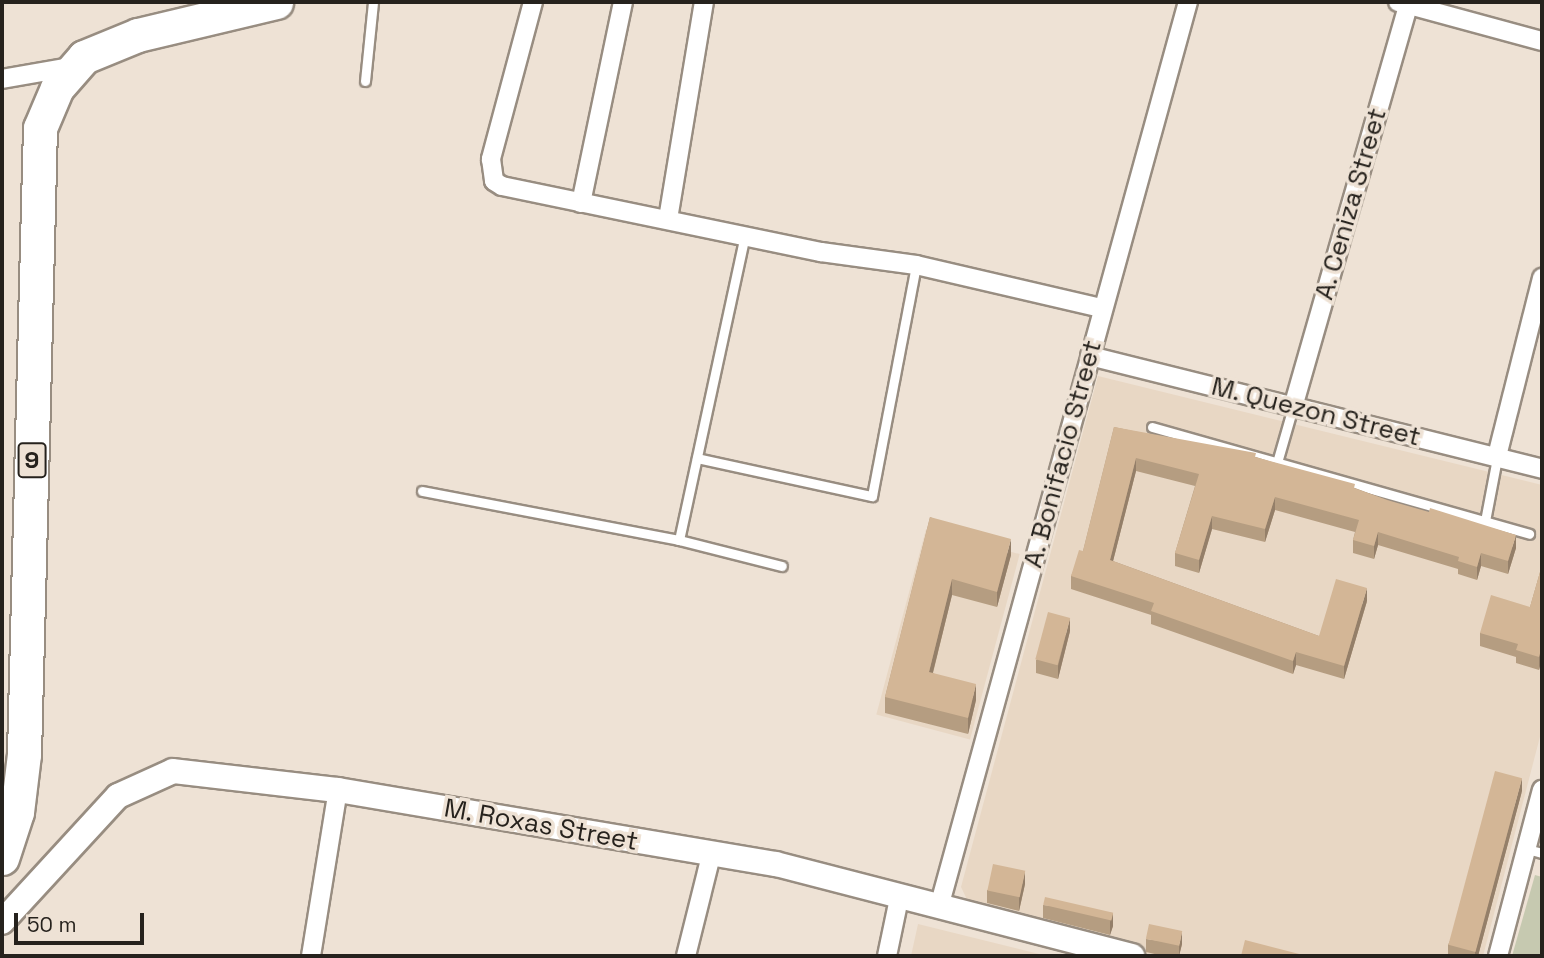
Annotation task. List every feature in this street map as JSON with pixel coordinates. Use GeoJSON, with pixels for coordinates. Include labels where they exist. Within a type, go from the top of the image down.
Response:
{"type":"FeatureCollection","features":[{"type":"Feature","properties":{"kind":"highway","name":"9"},"geometry":{"type":"LineString","coordinates":[[2,858],[17,812],[25,728],[38,152],[48,106],[71,67],[117,41],[276,2]]}},
{"type":"Feature","properties":{"kind":"street"},"geometry":{"type":"LineString","coordinates":[[533,2],[491,171],[502,186],[916,265],[1101,308]]}},
{"type":"Feature","properties":{"kind":"street"},"geometry":{"type":"LineString","coordinates":[[580,202],[623,2]]}},
{"type":"Feature","properties":{"kind":"street"},"geometry":{"type":"LineString","coordinates":[[668,219],[704,2]]}},
{"type":"Feature","properties":{"kind":"street","name":"A. Bonifacio Street"},"geometry":{"type":"LineString","coordinates":[[939,907],[1101,308],[1188,2]]}},
{"type":"Feature","properties":{"kind":"street"},"geometry":{"type":"LineString","coordinates":[[1405,3],[1542,41]]}},
{"type":"Feature","properties":{"kind":"street","name":"A. Ceniza Street"},"geometry":{"type":"LineString","coordinates":[[1293,407],[1405,3]]}},
{"type":"Feature","properties":{"kind":"street"},"geometry":{"type":"LineString","coordinates":[[2,79],[71,67]]}},
{"type":"Feature","properties":{"kind":"street"},"geometry":{"type":"LineString","coordinates":[[1497,456],[1542,278]]}},
{"type":"Feature","properties":{"kind":"street","name":"M. Quezon Street"},"geometry":{"type":"LineString","coordinates":[[1090,356],[1542,469]]}},
{"type":"Feature","properties":{"kind":"street","name":"M. Roxas Street"},"geometry":{"type":"LineString","coordinates":[[2,922],[118,796],[142,782],[173,771],[186,771],[338,790],[712,852],[900,894],[939,907],[1132,956]]}},
{"type":"Feature","properties":{"kind":"street"},"geometry":{"type":"LineString","coordinates":[[311,956],[338,790]]}},
{"type":"Feature","properties":{"kind":"street"},"geometry":{"type":"LineString","coordinates":[[1498,956],[1534,851],[1542,790]]}},
{"type":"Feature","properties":{"kind":"street"},"geometry":{"type":"LineString","coordinates":[[686,956],[712,852]]}},
{"type":"Feature","properties":{"kind":"street"},"geometry":{"type":"LineString","coordinates":[[887,956],[900,894]]}},
{"type":"Feature","properties":{"kind":"lane"},"geometry":{"type":"LineString","coordinates":[[365,81],[373,2]]}},
{"type":"Feature","properties":{"kind":"lane"},"geometry":{"type":"LineString","coordinates":[[679,540],[746,234]]}},
{"type":"Feature","properties":{"kind":"lane"},"geometry":{"type":"LineString","coordinates":[[697,458],[872,496],[916,265]]}},
{"type":"Feature","properties":{"kind":"lane"},"geometry":{"type":"LineString","coordinates":[[1278,459],[1293,407]]}},
{"type":"Feature","properties":{"kind":"lane"},"geometry":{"type":"LineString","coordinates":[[1152,427],[1278,459],[1529,534]]}},
{"type":"Feature","properties":{"kind":"lane"},"geometry":{"type":"LineString","coordinates":[[1485,521],[1497,456]]}},
{"type":"Feature","properties":{"kind":"lane"},"geometry":{"type":"LineString","coordinates":[[422,491],[679,540],[782,566]]}},
{"type":"Feature","properties":{"kind":"shaded area"},"geometry":{"type":"Polygon","coordinates":[[[1098,376],[1542,485],[1542,729],[1483,956],[1155,956],[973,912],[961,887],[1098,376]]]}},
{"type":"Feature","properties":{"kind":"shaded area"},"geometry":{"type":"Polygon","coordinates":[[[926,529],[1020,554],[970,740],[876,714],[926,529]]]}},
{"type":"Feature","properties":{"kind":"shaded area"},"geometry":{"type":"Polygon","coordinates":[[[918,924],[1047,956],[911,956],[918,924]]]}},
{"type":"Feature","properties":{"kind":"green space"},"geometry":{"type":"Polygon","coordinates":[[[1535,875],[1542,877],[1542,956],[1512,956],[1535,875]]]}},
{"type":"Feature","properties":{"kind":"building"},"geometry":{"type":"Polygon","coordinates":[[[1114,427],[1256,453],[1255,457],[1355,484],[1354,488],[1387,500],[1429,512],[1430,508],[1516,535],[1508,561],[1481,553],[1477,567],[1458,561],[1459,557],[1378,532],[1374,546],[1353,540],[1359,520],[1275,497],[1265,529],[1212,516],[1199,560],[1175,553],[1199,474],[1136,458],[1110,560],[1319,636],[1336,579],[1367,588],[1344,666],[1296,652],[1293,661],[1151,611],[1154,603],[1071,576],[1079,550],[1083,551],[1114,427]]]}},
{"type":"Feature","properties":{"kind":"building"},"geometry":{"type":"Polygon","coordinates":[[[930,517],[1011,539],[997,592],[952,579],[929,672],[976,684],[968,718],[885,697],[930,517]]]}},
{"type":"Feature","properties":{"kind":"building"},"geometry":{"type":"Polygon","coordinates":[[[1542,565],[1542,645],[1539,657],[1516,650],[1518,644],[1480,633],[1491,595],[1530,607],[1542,565]]]}},
{"type":"Feature","properties":{"kind":"building"},"geometry":{"type":"Polygon","coordinates":[[[1048,612],[1070,618],[1058,665],[1035,659],[1048,612]]]}},
{"type":"Feature","properties":{"kind":"building"},"geometry":{"type":"Polygon","coordinates":[[[1495,771],[1522,778],[1475,952],[1448,945],[1495,771]]]}},
{"type":"Feature","properties":{"kind":"building"},"geometry":{"type":"Polygon","coordinates":[[[993,864],[1025,871],[1020,897],[987,890],[993,864]]]}},
{"type":"Feature","properties":{"kind":"building"},"geometry":{"type":"Polygon","coordinates":[[[1045,897],[1113,913],[1111,921],[1043,905],[1045,897]]]}},
{"type":"Feature","properties":{"kind":"building"},"geometry":{"type":"Polygon","coordinates":[[[1149,924],[1182,931],[1179,946],[1146,939],[1149,924]]]}},
{"type":"Feature","properties":{"kind":"building"},"geometry":{"type":"Polygon","coordinates":[[[1245,940],[1307,956],[1241,956],[1245,940]]]}}]}
